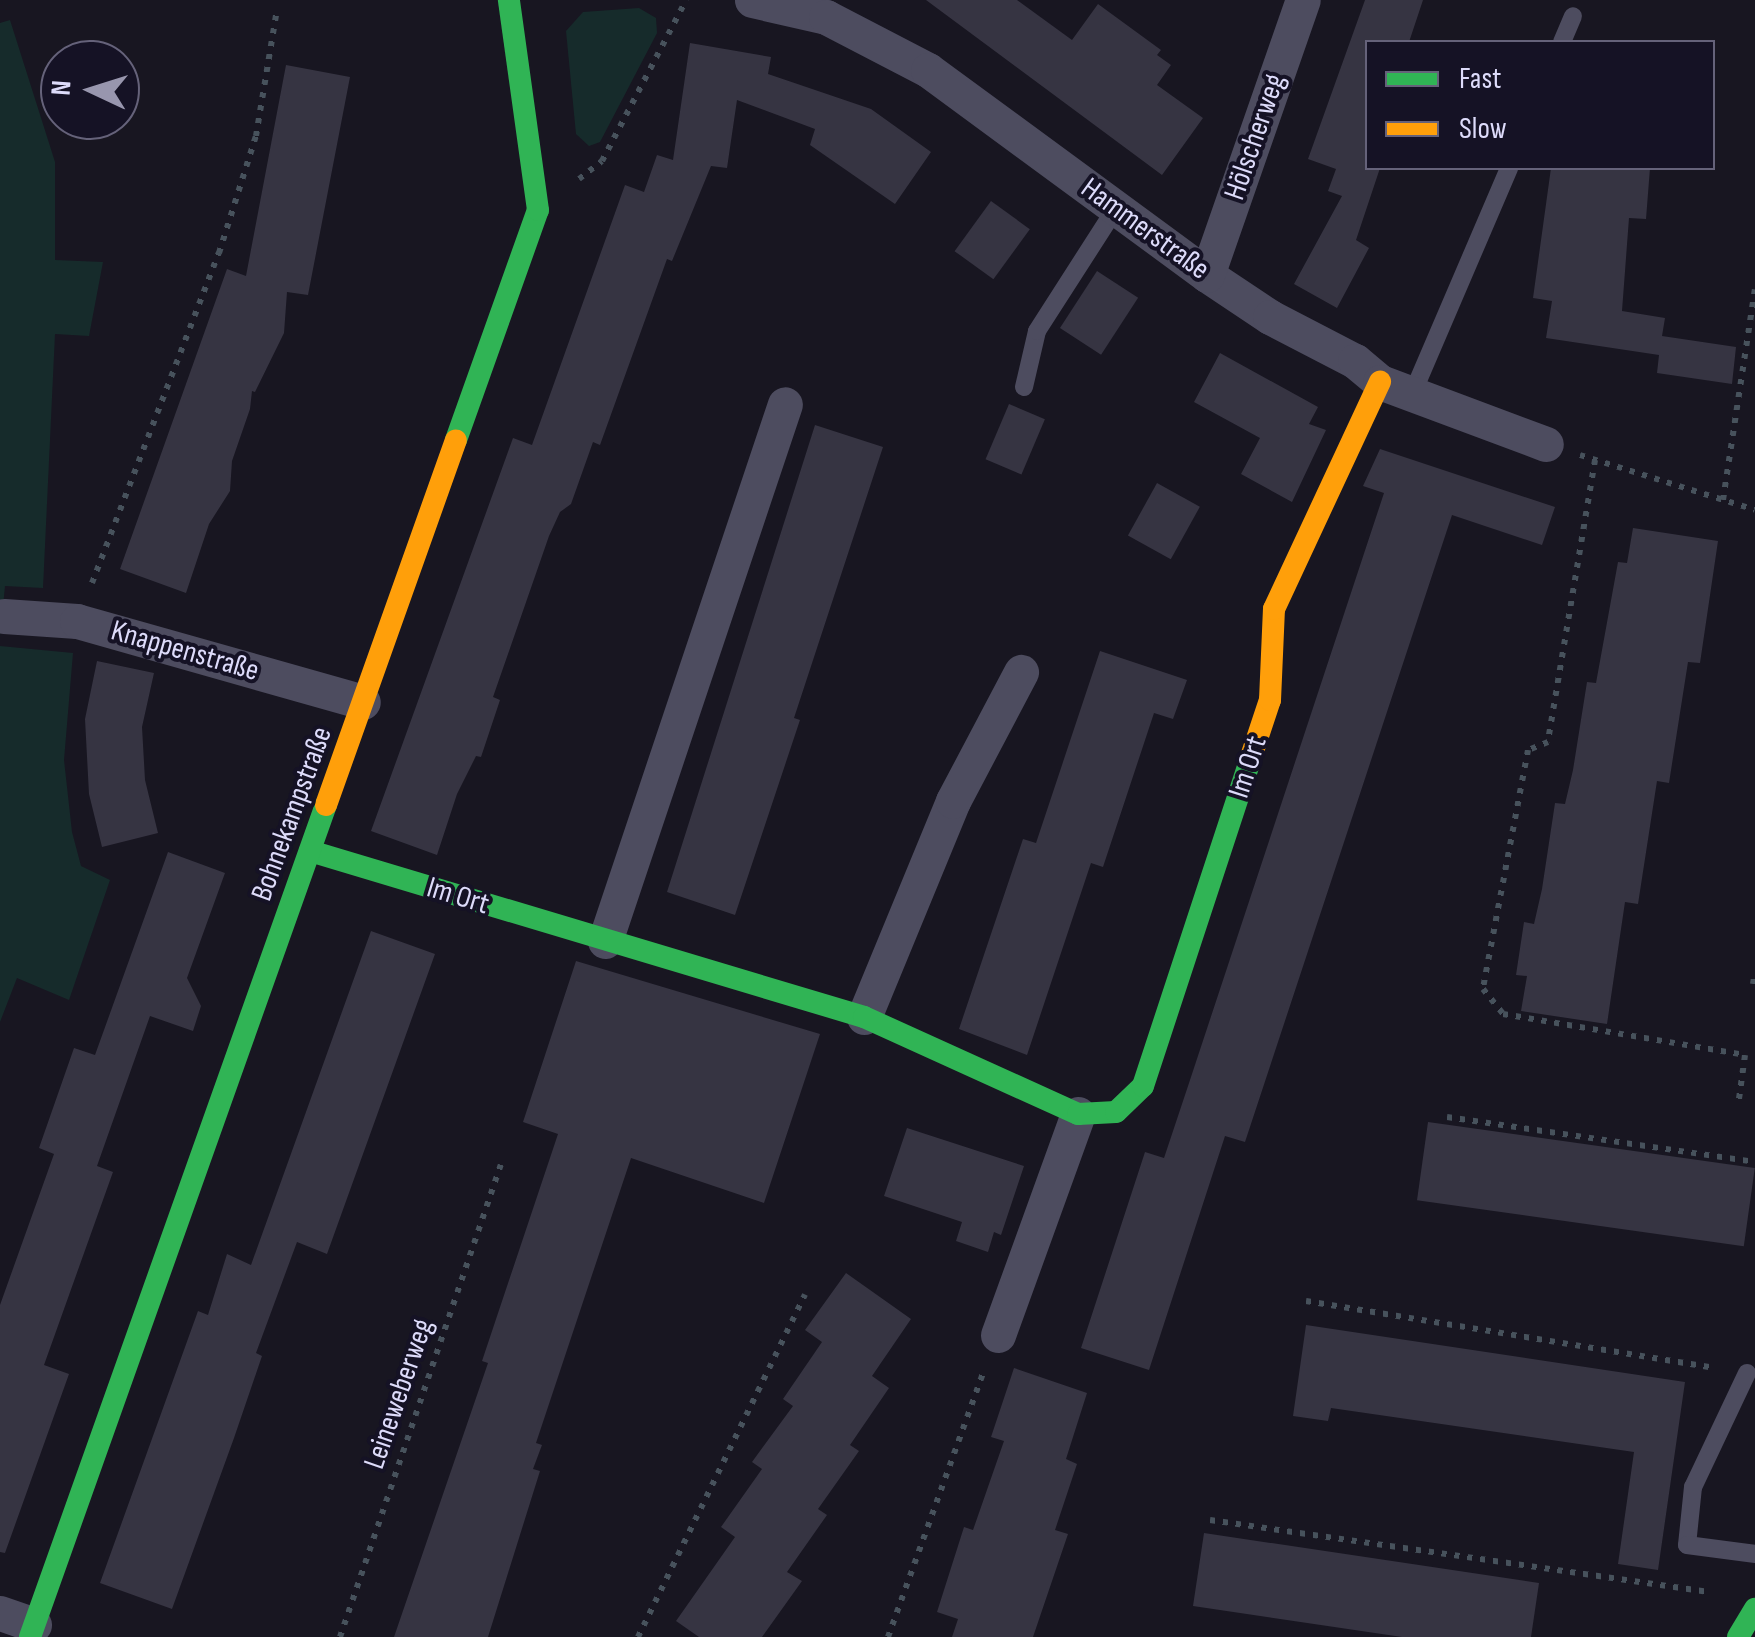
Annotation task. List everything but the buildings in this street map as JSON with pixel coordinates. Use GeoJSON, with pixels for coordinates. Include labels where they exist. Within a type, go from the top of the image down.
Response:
{"type":"FeatureCollection","features":[{"type":"Feature","properties":{"kind":"street","name":"Bohnekampstraße"},"geometry":{"type":"LineString","coordinates":[[32,1631],[538,210],[509,0]]}},
{"type":"Feature","properties":{"kind":"street","name":"Hammerstraße"},"geometry":{"type":"LineString","coordinates":[[752,0],[826,16],[928,70],[1207,275],[1270,316],[1355,361],[1396,390],[1546,444]]}},
{"type":"Feature","properties":{"kind":"street","name":"Hölscherweg"},"geometry":{"type":"LineString","coordinates":[[1207,275],[1303,0]]}},
{"type":"Feature","properties":{"kind":"street","name":"Im Ort"},"geometry":{"type":"LineString","coordinates":[[310,851],[864,1017],[1078,1114],[1116,1112],[1142,1086],[1270,700],[1274,610],[1396,390]]}},
{"type":"Feature","properties":{"kind":"street"},"geometry":{"type":"LineString","coordinates":[[605,941],[785,404]]}},
{"type":"Feature","properties":{"kind":"street","name":"Knappenstraße"},"geometry":{"type":"LineString","coordinates":[[4,616],[77,621],[364,702]]}},
{"type":"Feature","properties":{"kind":"street"},"geometry":{"type":"LineString","coordinates":[[864,1017],[953,800],[1021,672]]}},
{"type":"Feature","properties":{"kind":"street"},"geometry":{"type":"LineString","coordinates":[[992,1349],[1078,1114]]}},
{"type":"Feature","properties":{"kind":"street"},"geometry":{"type":"LineString","coordinates":[[1738,1637],[1755,1609]]}},
{"type":"Feature","properties":{"kind":"street"},"geometry":{"type":"LineString","coordinates":[[0,1612],[32,1631]]}},
{"type":"Feature","properties":{"kind":"lane"},"geometry":{"type":"LineString","coordinates":[[1563,40],[1573,16]]}},
{"type":"Feature","properties":{"kind":"lane"},"geometry":{"type":"LineString","coordinates":[[1396,390],[1507,170]]}},
{"type":"Feature","properties":{"kind":"lane"},"geometry":{"type":"LineString","coordinates":[[1024,387],[1037,332],[1116,208]]}},
{"type":"Feature","properties":{"kind":"lane"},"geometry":{"type":"LineString","coordinates":[[1747,1373],[1693,1487],[1687,1544],[1755,1554]]}},
{"type":"Feature","properties":{"kind":"path"},"geometry":{"type":"LineString","coordinates":[[538,210],[602,160],[686,0]]}},
{"type":"Feature","properties":{"kind":"path"},"geometry":{"type":"LineString","coordinates":[[77,621],[218,253],[256,136],[276,15]]}},
{"type":"Feature","properties":{"kind":"path"},"geometry":{"type":"LineString","coordinates":[[1723,500],[1755,289]]}},
{"type":"Feature","properties":{"kind":"path"},"geometry":{"type":"LineString","coordinates":[[1546,444],[1755,510]]}},
{"type":"Feature","properties":{"kind":"path"},"geometry":{"type":"LineString","coordinates":[[1595,460],[1548,742],[1528,750],[1483,989],[1503,1014],[1745,1055],[1738,1106]]}},
{"type":"Feature","properties":{"kind":"path"},"geometry":{"type":"LineString","coordinates":[[1753,984],[1755,972]]}},
{"type":"Feature","properties":{"kind":"path"},"geometry":{"type":"LineString","coordinates":[[1447,1116],[1755,1162]]}},
{"type":"Feature","properties":{"kind":"path","name":"Leineweberweg"},"geometry":{"type":"LineString","coordinates":[[340,1637],[501,1165]]}},
{"type":"Feature","properties":{"kind":"path"},"geometry":{"type":"LineString","coordinates":[[638,1637],[805,1294]]}},
{"type":"Feature","properties":{"kind":"path"},"geometry":{"type":"LineString","coordinates":[[1306,1301],[1747,1373]]}},
{"type":"Feature","properties":{"kind":"path"},"geometry":{"type":"LineString","coordinates":[[888,1637],[992,1349]]}},
{"type":"Feature","properties":{"kind":"path"},"geometry":{"type":"LineString","coordinates":[[1210,1520],[1716,1594]]}},
{"type":"Feature","properties":{"kind":"green space"},"geometry":{"type":"Polygon","coordinates":[[[639,8],[656,18],[657,33],[600,142],[589,146],[576,134],[566,31],[583,12],[639,8]]]}},
{"type":"Feature","properties":{"kind":"green space"},"geometry":{"type":"Polygon","coordinates":[[[10,20],[40,115],[40,140],[48,140],[55,162],[55,260],[103,262],[89,336],[55,334],[43,588],[5,586],[0,636],[0,23],[10,20]]]}},
{"type":"Feature","properties":{"kind":"green space"},"geometry":{"type":"Polygon","coordinates":[[[0,646],[73,653],[64,760],[72,832],[81,866],[110,880],[69,1000],[17,978],[0,1022],[0,646]]]}},
{"type":"Feature","properties":{"kind":"traffic: fast"},"geometry":{"type":"LineString","coordinates":[[456,440],[538,210],[509,0]]}},
{"type":"Feature","properties":{"kind":"traffic: fast"},"geometry":{"type":"LineString","coordinates":[[310,851],[864,1017],[1078,1114],[1116,1112],[1143,1086],[1251,757]]}},
{"type":"Feature","properties":{"kind":"traffic: fast"},"geometry":{"type":"LineString","coordinates":[[30,1637],[326,805]]}},
{"type":"Feature","properties":{"kind":"traffic: fast"},"geometry":{"type":"LineString","coordinates":[[1738,1637],[1755,1609]]}},
{"type":"Feature","properties":{"kind":"traffic: slow"},"geometry":{"type":"LineString","coordinates":[[1251,757],[1270,700],[1274,609],[1380,382]]}},
{"type":"Feature","properties":{"kind":"traffic: slow"},"geometry":{"type":"LineString","coordinates":[[326,805],[456,440]]}}]}
